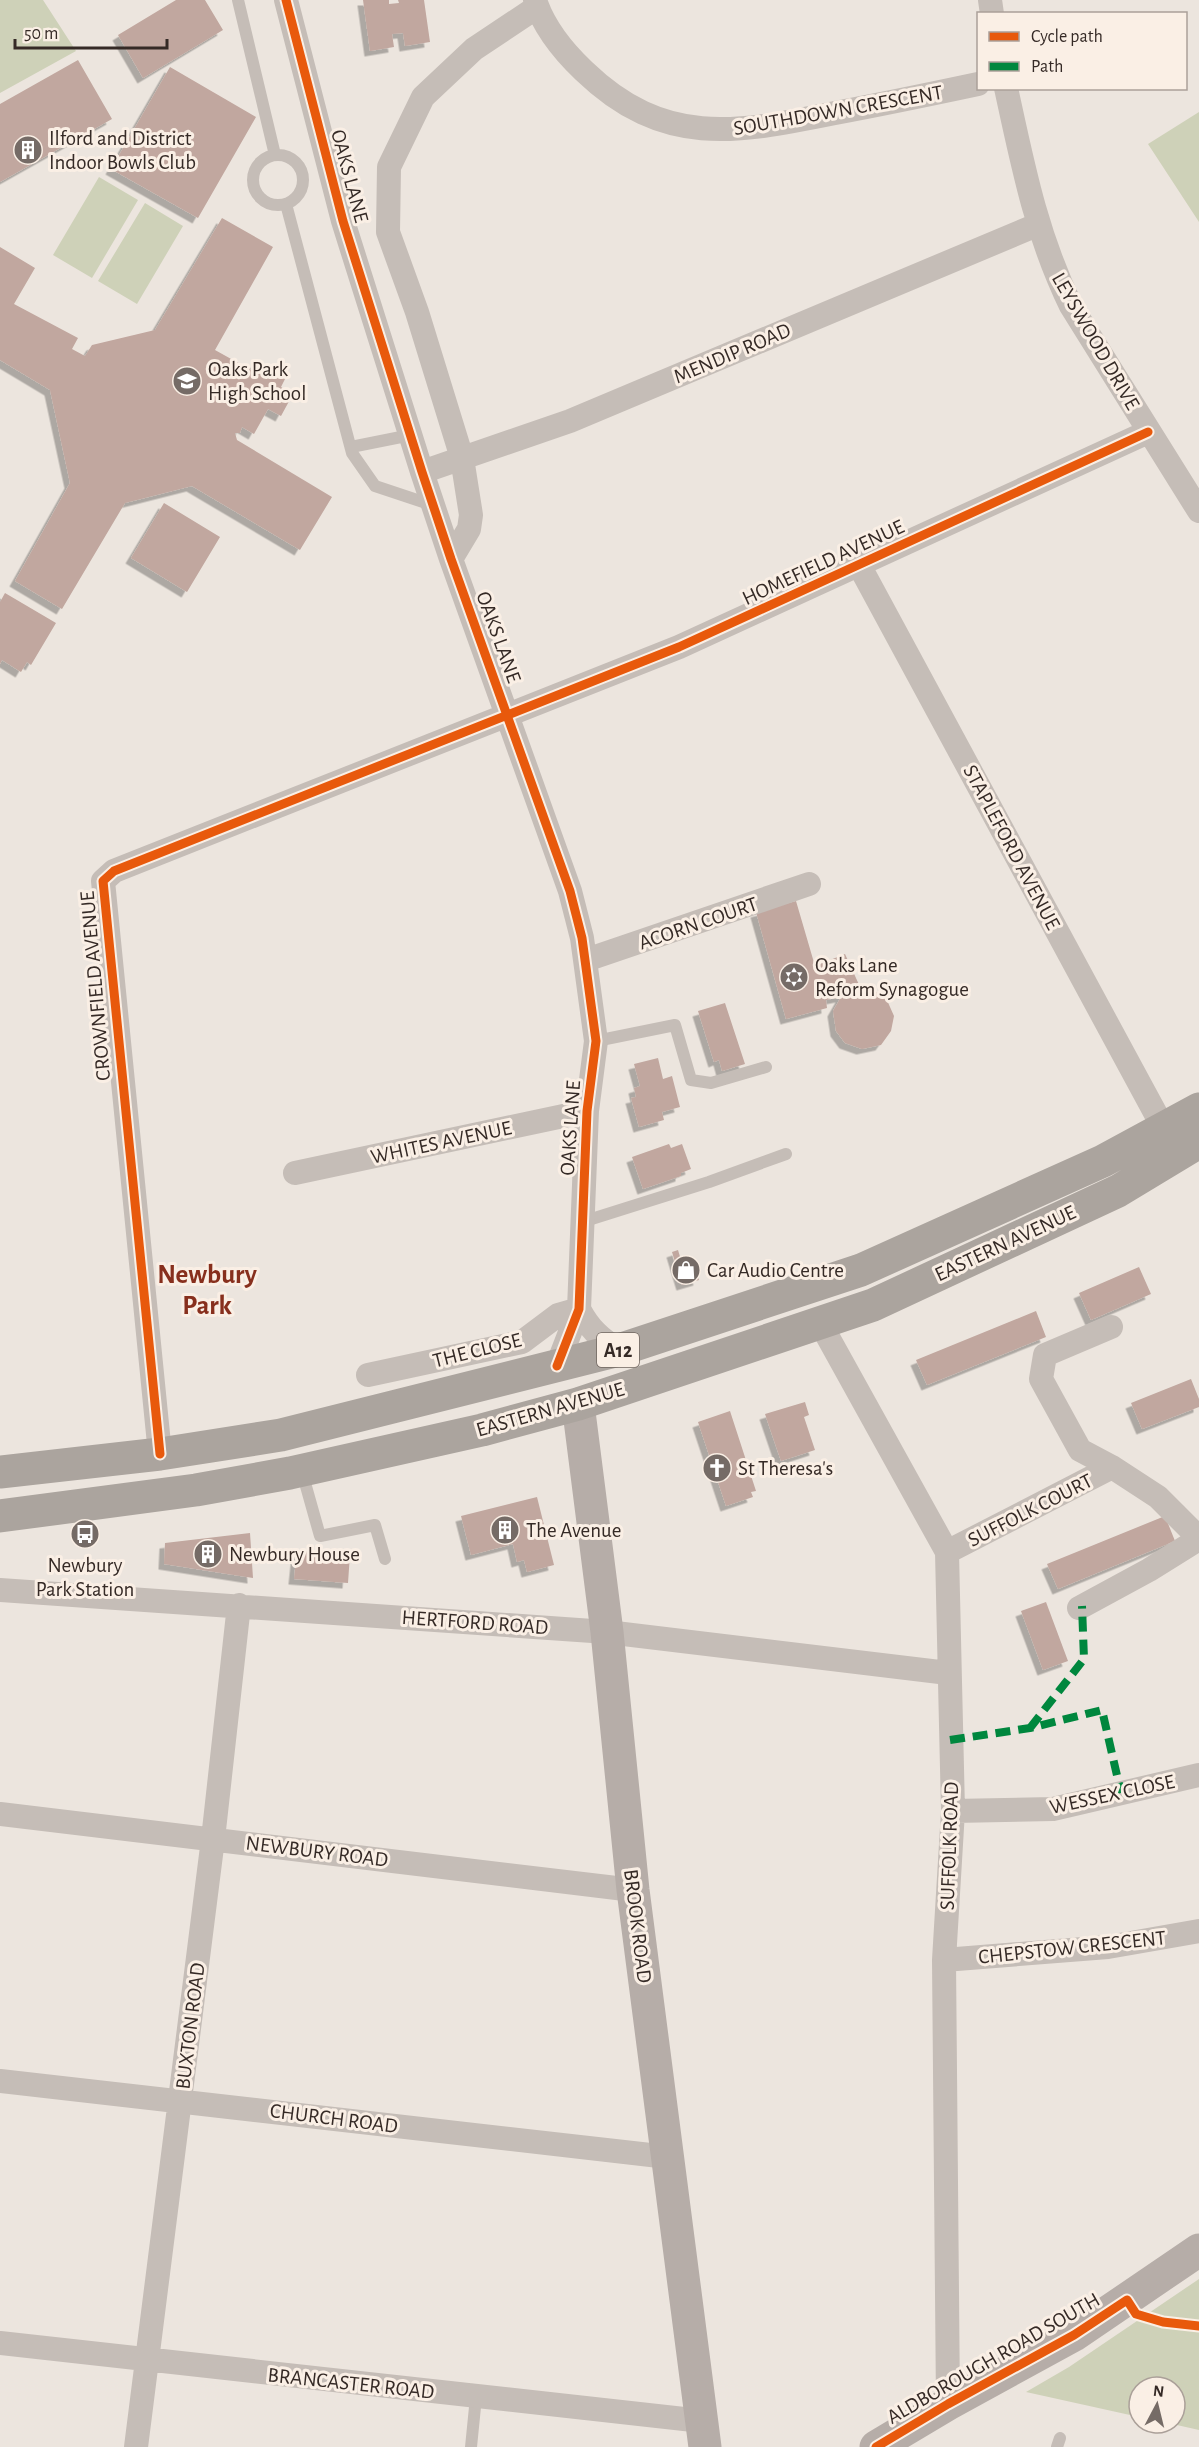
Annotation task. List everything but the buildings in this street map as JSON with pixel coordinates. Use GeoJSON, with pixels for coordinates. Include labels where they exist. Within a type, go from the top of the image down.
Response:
{"type":"FeatureCollection","features":[{"type":"Feature","properties":{"kind":"highway","name":"EASTERN AVENUE"},"geometry":{"type":"LineString","coordinates":[[0,1472],[160,1454],[281,1435],[619,1350],[861,1270],[1103,1161],[1199,1109]]}},
{"type":"Feature","properties":{"kind":"highway","name":"EASTERN AVENUE"},"geometry":{"type":"LineString","coordinates":[[0,1516],[196,1490],[302,1471],[482,1430],[578,1404],[819,1321],[873,1305],[1107,1196],[1199,1142]]}},
{"type":"Feature","properties":{"kind":"street","name":"OAKS LANE"},"geometry":{"type":"LineString","coordinates":[[286,0],[343,221],[451,559],[570,891],[586,960],[596,1041],[587,1111],[579,1309],[557,1366]]}},
{"type":"Feature","properties":{"kind":"street","name":"OAKS LANE"},"geometry":{"type":"LineString","coordinates":[[451,559],[469,529],[471,515],[462,458],[417,312],[388,232],[389,167],[423,97],[474,49],[536,4]]}},
{"type":"Feature","properties":{"kind":"street","name":"SOUTHDOWN CRESCENT"},"geometry":{"type":"LineString","coordinates":[[536,4],[566,53],[602,88],[637,111],[671,124],[703,130],[756,129],[977,84]]}},
{"type":"Feature","properties":{"kind":"street","name":"LEYSWOOD DRIVE"},"geometry":{"type":"LineString","coordinates":[[1006,90],[1037,225],[1056,276],[1071,306],[1199,511]]}},
{"type":"Feature","properties":{"kind":"street","name":"MENDIP ROAD"},"geometry":{"type":"LineString","coordinates":[[423,472],[570,421],[1037,225]]}},
{"type":"Feature","properties":{"kind":"street","name":"HOMEFIELD AVENUE"},"geometry":{"type":"LineString","coordinates":[[509,716],[679,647],[1148,432]]}},
{"type":"Feature","properties":{"kind":"street","name":"STAPLEFORD AVENUE"},"geometry":{"type":"LineString","coordinates":[[859,565],[1164,1129]]}},
{"type":"Feature","properties":{"kind":"street","name":"CROWNFIELD AVENUE"},"geometry":{"type":"LineString","coordinates":[[160,1454],[103,881],[114,871],[509,716]]}},
{"type":"Feature","properties":{"kind":"street","name":"ACORN COURT"},"geometry":{"type":"LineString","coordinates":[[586,960],[809,884]]}},
{"type":"Feature","properties":{"kind":"street","name":"WHITES AVENUE"},"geometry":{"type":"LineString","coordinates":[[295,1173],[587,1111]]}},
{"type":"Feature","properties":{"kind":"street"},"geometry":{"type":"LineString","coordinates":[[579,1309],[588,1326],[602,1340],[619,1350]]}},
{"type":"Feature","properties":{"kind":"street","name":"THE CLOSE"},"geometry":{"type":"LineString","coordinates":[[368,1375],[522,1342],[535,1335],[553,1318],[579,1309]]}},
{"type":"Feature","properties":{"kind":"street","name":"SUFFOLK ROAD"},"geometry":{"type":"LineString","coordinates":[[819,1321],[946,1552],[953,1811],[944,1960],[948,2404]]}},
{"type":"Feature","properties":{"kind":"street","name":"SUFFOLK COURT"},"geometry":{"type":"LineString","coordinates":[[1079,1608],[1149,1570],[1199,1538],[1158,1497],[1112,1467],[1080,1450],[1041,1379],[1045,1355],[1111,1327]]}},
{"type":"Feature","properties":{"kind":"street","name":"BROOK ROAD"},"geometry":{"type":"LineString","coordinates":[[578,1404],[607,1632],[633,1890],[704,2434]]}},
{"type":"Feature","properties":{"kind":"street","name":"SUFFOLK COURT"},"geometry":{"type":"LineString","coordinates":[[946,1552],[1112,1467]]}},
{"type":"Feature","properties":{"kind":"street","name":"HERTFORD ROAD"},"geometry":{"type":"LineString","coordinates":[[0,1590],[607,1632],[948,1672]]}},
{"type":"Feature","properties":{"kind":"street","name":"BUXTON ROAD"},"geometry":{"type":"LineString","coordinates":[[136,2447],[181,2101],[239,1605]]}},
{"type":"Feature","properties":{"kind":"street","name":"WESSEX CLOSE"},"geometry":{"type":"LineString","coordinates":[[953,1811],[1053,1809],[1199,1775]]}},
{"type":"Feature","properties":{"kind":"street","name":"NEWBURY ROAD"},"geometry":{"type":"LineString","coordinates":[[0,1814],[633,1890]]}},
{"type":"Feature","properties":{"kind":"street","name":"CHEPSTOW CRESCENT"},"geometry":{"type":"LineString","coordinates":[[944,1960],[1108,1947],[1199,1931]]}},
{"type":"Feature","properties":{"kind":"street","name":"CHURCH ROAD"},"geometry":{"type":"LineString","coordinates":[[0,2081],[668,2157]]}},
{"type":"Feature","properties":{"kind":"street","name":"ALDBOROUGH ROAD SOUTH"},"geometry":{"type":"LineString","coordinates":[[881,2446],[948,2404],[1074,2335],[1199,2250]]}},
{"type":"Feature","properties":{"kind":"street","name":"BRANCASTER ROAD"},"geometry":{"type":"LineString","coordinates":[[0,2343],[476,2397],[704,2434]]}},
{"type":"Feature","properties":{"kind":"lane"},"geometry":{"type":"LineString","coordinates":[[238,0],[275,155]]}},
{"type":"Feature","properties":{"kind":"lane"},"geometry":{"type":"LineString","coordinates":[[275,155],[283,156],[297,164],[303,179],[298,194],[286,204],[269,204],[256,193],[253,186],[255,169],[260,162],[275,155]]}},
{"type":"Feature","properties":{"kind":"lane"},"geometry":{"type":"LineString","coordinates":[[286,204],[351,447],[375,486],[434,505]]}},
{"type":"Feature","properties":{"kind":"lane"},"geometry":{"type":"LineString","coordinates":[[351,447],[411,435]]}},
{"type":"Feature","properties":{"kind":"lane"},"geometry":{"type":"LineString","coordinates":[[596,1041],[675,1025],[690,1080],[711,1083],[766,1067]]}},
{"type":"Feature","properties":{"kind":"lane"},"geometry":{"type":"LineString","coordinates":[[582,1222],[709,1182],[786,1154]]}},
{"type":"Feature","properties":{"kind":"lane"},"geometry":{"type":"LineString","coordinates":[[302,1471],[320,1536],[375,1525],[386,1559]]}},
{"type":"Feature","properties":{"kind":"lane"},"geometry":{"type":"LineString","coordinates":[[1127,2300],[1136,2314],[1163,2322],[1199,2326]]}},
{"type":"Feature","properties":{"kind":"lane"},"geometry":{"type":"LineString","coordinates":[[471,2447],[476,2397]]}},
{"type":"Feature","properties":{"kind":"green space"},"geometry":{"type":"Polygon","coordinates":[[[0,0],[43,0],[76,51],[0,93],[0,0]]]}},
{"type":"Feature","properties":{"kind":"green space"},"geometry":{"type":"Polygon","coordinates":[[[1199,112],[1199,222],[1148,144],[1199,112]]]}},
{"type":"Feature","properties":{"kind":"green space"},"geometry":{"type":"Polygon","coordinates":[[[99,177],[138,200],[92,278],[53,255],[99,177]]]}},
{"type":"Feature","properties":{"kind":"green space"},"geometry":{"type":"Polygon","coordinates":[[[145,203],[183,226],[137,304],[98,281],[145,203]]]}},
{"type":"Feature","properties":{"kind":"green space"},"geometry":{"type":"Polygon","coordinates":[[[1199,2279],[1199,2430],[1187,2427],[1187,2375],[1127,2375],[1127,2414],[1026,2392],[1069,2367],[1199,2279]]]}},
{"type":"Feature","properties":{"kind":"marked path"},"geometry":{"type":"LineString","coordinates":[[1030,1728],[1084,1659],[1082,1606]]}},
{"type":"Feature","properties":{"kind":"marked path"},"geometry":{"type":"LineString","coordinates":[[950,1740],[1030,1728],[1102,1710],[1121,1793]]}},
{"type":"Feature","properties":{"kind":"cycle path"},"geometry":{"type":"LineString","coordinates":[[286,0],[343,221],[422,472],[570,891],[582,938],[596,1041],[587,1111],[579,1309],[557,1366]]}},
{"type":"Feature","properties":{"kind":"cycle path"},"geometry":{"type":"LineString","coordinates":[[160,1454],[103,881],[114,871],[679,647],[1148,432]]}},
{"type":"Feature","properties":{"kind":"cycle path"},"geometry":{"type":"LineString","coordinates":[[876,2447],[948,2404],[1074,2335],[1127,2300],[1136,2314],[1163,2322],[1199,2326]]}},
{"type":"Feature","properties":{"kind":"place","name":"Ilford and District Indoor Bowls Club"},"geometry":{"type":"Point","coordinates":[28,150]}},
{"type":"Feature","properties":{"kind":"place","name":"Oaks Park High School"},"geometry":{"type":"Point","coordinates":[187,381]}},
{"type":"Feature","properties":{"kind":"place","name":"Oaks Lane Reform Synagogue"},"geometry":{"type":"Point","coordinates":[794,977]}},
{"type":"Feature","properties":{"kind":"place","name":"Car Audio Centre"},"geometry":{"type":"Point","coordinates":[686,1270]}},
{"type":"Feature","properties":{"kind":"place","name":"St Theresa's"},"geometry":{"type":"Point","coordinates":[717,1468]}},
{"type":"Feature","properties":{"kind":"place","name":"The Avenue"},"geometry":{"type":"Point","coordinates":[505,1530]}},
{"type":"Feature","properties":{"kind":"place","name":"Newbury Park Station"},"geometry":{"type":"Point","coordinates":[85,1534]}},
{"type":"Feature","properties":{"kind":"place","name":"Newbury House"},"geometry":{"type":"Point","coordinates":[208,1554]}},
{"type":"Feature","properties":{"kind":"district","name":"Newbury Park"},"geometry":{"type":"Point","coordinates":[207,1290]}}]}
